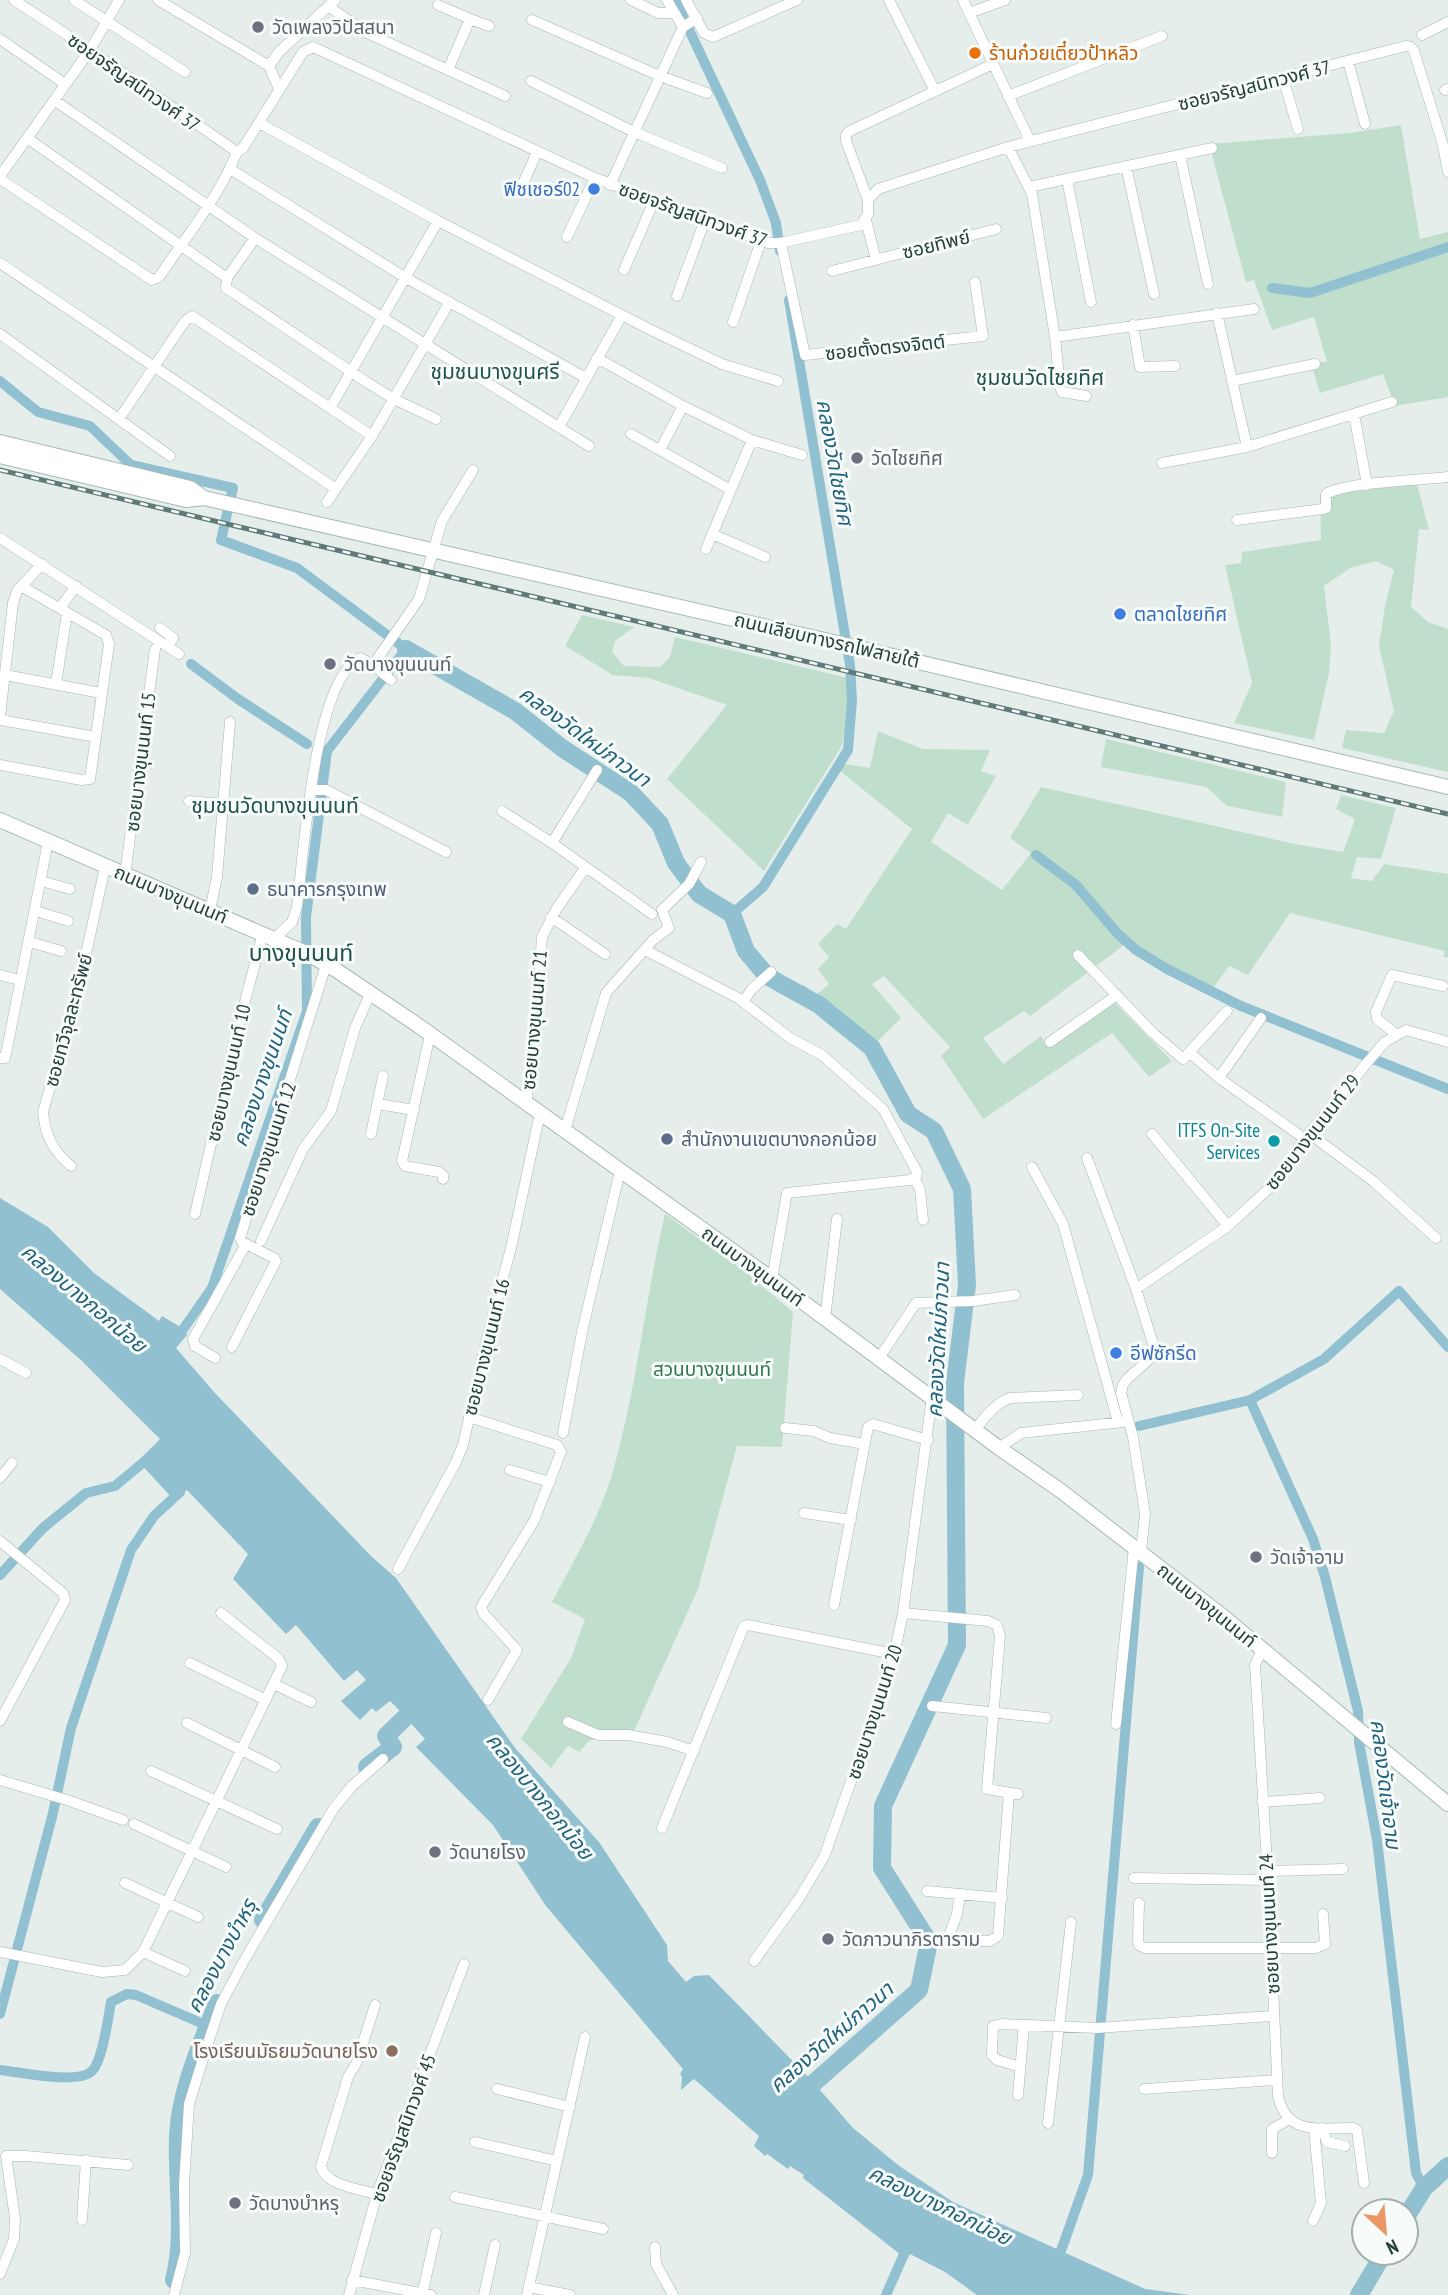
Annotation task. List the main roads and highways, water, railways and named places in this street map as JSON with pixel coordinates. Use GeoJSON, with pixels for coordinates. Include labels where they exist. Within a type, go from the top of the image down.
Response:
{"type":"FeatureCollection","features":[{"type":"Feature","properties":{"kind":"water","name":"คลองบางกอกน้อย"},"geometry":{"type":"Polygon","coordinates":[[[0,1198],[48,1227],[94,1273],[159,1321],[162,1316],[184,1329],[187,1335],[176,1348],[215,1393],[371,1556],[396,1578],[515,1748],[599,1842],[667,1945],[668,1961],[686,1982],[694,1976],[709,1975],[814,2083],[853,2128],[898,2165],[953,2202],[1145,2289],[1190,2295],[977,2295],[945,2272],[910,2254],[903,2266],[897,2264],[901,2255],[803,2178],[804,2175],[790,2166],[788,2169],[767,2154],[765,2156],[754,2146],[759,2136],[694,2079],[681,2090],[680,2074],[683,2069],[546,1906],[493,1825],[416,1747],[425,1739],[406,1718],[403,1720],[396,1715],[400,1711],[390,1701],[376,1712],[372,1708],[360,1720],[341,1701],[366,1680],[357,1670],[344,1681],[296,1625],[286,1634],[233,1579],[248,1554],[187,1490],[174,1500],[138,1461],[160,1439],[82,1361],[0,1289],[0,1198]]]}},
{"type":"Feature","properties":{"kind":"waterway","name":"คลองวัดไชยทิศ"},"geometry":{"type":"LineString","coordinates":[[675,0],[760,180],[776,223],[780,251]]}},
{"type":"Feature","properties":{"kind":"waterway"},"geometry":{"type":"LineString","coordinates":[[1272,288],[1310,293],[1448,247]]}},
{"type":"Feature","properties":{"kind":"waterway","name":"คลองวัดไชยทิศ"},"geometry":{"type":"LineString","coordinates":[[732,914],[763,887],[848,750],[852,700],[850,665],[789,300]]}},
{"type":"Feature","properties":{"kind":"waterway","name":"คลองบางขุนนนท์"},"geometry":{"type":"LineString","coordinates":[[0,381],[38,412],[90,426],[131,465],[233,488],[221,540],[297,568],[406,649],[327,751],[306,917],[307,1011],[212,1288],[177,1338]]}},
{"type":"Feature","properties":{"kind":"waterway","name":"คลองวัดใหม่ภาวนา"},"geometry":{"type":"LineString","coordinates":[[406,649],[515,711],[562,748],[631,793],[660,824],[676,863],[699,894],[732,914],[746,951],[767,976],[819,1005],[872,1048],[908,1114],[934,1131],[962,1189],[967,1285],[955,1383],[957,1645],[883,1806],[882,1868],[929,1942],[919,1990],[798,2097]]}},
{"type":"Feature","properties":{"kind":"waterway"},"geometry":{"type":"LineString","coordinates":[[191,664],[238,699],[307,744]]}},
{"type":"Feature","properties":{"kind":"waterway"},"geometry":{"type":"LineString","coordinates":[[1036,855],[1076,885],[1117,933],[1136,950],[1167,969],[1241,1006],[1448,1089]]}},
{"type":"Feature","properties":{"kind":"waterway"},"geometry":{"type":"LineString","coordinates":[[1139,1426],[1250,1400],[1324,1359],[1399,1291],[1448,1347]]}},
{"type":"Feature","properties":{"kind":"waterway","name":"คลองวัดเจ้าอาม"},"geometry":{"type":"LineString","coordinates":[[1250,1400],[1313,1539],[1358,1711],[1359,1742],[1377,1840],[1416,2173],[1424,2188]]}},
{"type":"Feature","properties":{"kind":"waterway"},"geometry":{"type":"LineString","coordinates":[[0,1575],[43,1528],[86,1493],[115,1486],[151,1456]]}},
{"type":"Feature","properties":{"kind":"waterway"},"geometry":{"type":"LineString","coordinates":[[0,2014],[53,1813],[71,1728],[131,1550],[154,1516],[180,1492]]}},
{"type":"Feature","properties":{"kind":"waterway"},"geometry":{"type":"LineString","coordinates":[[1057,2262],[1088,2175],[1139,1567]]}},
{"type":"Feature","properties":{"kind":"waterway","name":"คลองบางบำหรุ"},"geometry":{"type":"LineString","coordinates":[[367,1767],[393,1747],[386,1736],[418,1705]]}},
{"type":"Feature","properties":{"kind":"waterway","name":"คลองบางบำหรุ"},"geometry":{"type":"LineString","coordinates":[[263,1920],[318,1827]]}},
{"type":"Feature","properties":{"kind":"waterway"},"geometry":{"type":"LineString","coordinates":[[0,2070],[62,2077],[75,2077],[92,2071],[102,2049],[111,2002],[127,1994],[136,1995],[208,2026]]}},
{"type":"Feature","properties":{"kind":"waterway","name":"คลองบางบำหรุ"},"geometry":{"type":"LineString","coordinates":[[174,2280],[179,2244],[180,2119],[192,2068],[217,2003]]}},
{"type":"Feature","properties":{"kind":"waterway","name":"คลองวัดเจ้าอาม"},"geometry":{"type":"LineString","coordinates":[[1418,2197],[1424,2188],[1448,2166]]}},
{"type":"Feature","properties":{"kind":"waterway"},"geometry":{"type":"LineString","coordinates":[[886,2295],[904,2254]]}},
{"type":"Feature","properties":{"kind":"waterway"},"geometry":{"type":"LineString","coordinates":[[1359,2295],[1376,2267]]}},
{"type":"Feature","properties":{"kind":"railway"},"geometry":{"type":"LineString","coordinates":[[0,470],[1448,814]]}},
{"type":"Feature","properties":{"kind":"place","name":"วัดเพลงวิปัสสนา"},"geometry":{"type":"Point","coordinates":[258,27]}},
{"type":"Feature","properties":{"kind":"place","name":"ร้านก๋วยเตี๋ยวป้าหลิว"},"geometry":{"type":"Point","coordinates":[975,53]}},
{"type":"Feature","properties":{"kind":"place","name":"ฟิชเชอร์02"},"geometry":{"type":"Point","coordinates":[594,189]}},
{"type":"Feature","properties":{"kind":"place","name":"วัดไชยทิศ"},"geometry":{"type":"Point","coordinates":[857,458]}},
{"type":"Feature","properties":{"kind":"place","name":"ตลาดไชยทิศ"},"geometry":{"type":"Point","coordinates":[1120,614]}},
{"type":"Feature","properties":{"kind":"place","name":"วัดบางขุนนนท์"},"geometry":{"type":"Point","coordinates":[330,664]}},
{"type":"Feature","properties":{"kind":"place","name":"ธนาคารกรุงเทพ"},"geometry":{"type":"Point","coordinates":[253,889]}},
{"type":"Feature","properties":{"kind":"place","name":"สำนักงานเขตบางกอกน้อย"},"geometry":{"type":"Point","coordinates":[667,1139]}},
{"type":"Feature","properties":{"kind":"place","name":"ITFS On-Site Services"},"geometry":{"type":"Point","coordinates":[1274,1141]}},
{"type":"Feature","properties":{"kind":"place","name":"อีฟซักรีด"},"geometry":{"type":"Point","coordinates":[1116,1353]}},
{"type":"Feature","properties":{"kind":"place","name":"วัดเจ้าอาม"},"geometry":{"type":"Point","coordinates":[1256,1557]}},
{"type":"Feature","properties":{"kind":"place","name":"วัดนายโรง"},"geometry":{"type":"Point","coordinates":[435,1852]}},
{"type":"Feature","properties":{"kind":"place","name":"วัดภาวนาภิรตาราม"},"geometry":{"type":"Point","coordinates":[828,1939]}},
{"type":"Feature","properties":{"kind":"place","name":"โรงเรียนมัธยมวัดนายโรง"},"geometry":{"type":"Point","coordinates":[392,2051]}},
{"type":"Feature","properties":{"kind":"place","name":"วัดบางบำหรุ"},"geometry":{"type":"Point","coordinates":[235,2203]}},
{"type":"Feature","properties":{"kind":"district","name":"ชุมชนบางขุนศรี"},"geometry":{"type":"Point","coordinates":[495,371]}},
{"type":"Feature","properties":{"kind":"district","name":"ชุมชนวัดไชยทิศ"},"geometry":{"type":"Point","coordinates":[1040,377]}},
{"type":"Feature","properties":{"kind":"district","name":"ชุมชนวัดบางขุนนนท์"},"geometry":{"type":"Point","coordinates":[275,805]}},
{"type":"Feature","properties":{"kind":"district","name":"บางขุนนนท์"},"geometry":{"type":"Point","coordinates":[301,952]}},
{"type":"Feature","properties":{"kind":"park label","name":"สวนบางขุนนนท์"},"geometry":{"type":"Point","coordinates":[712,1369]}}]}
